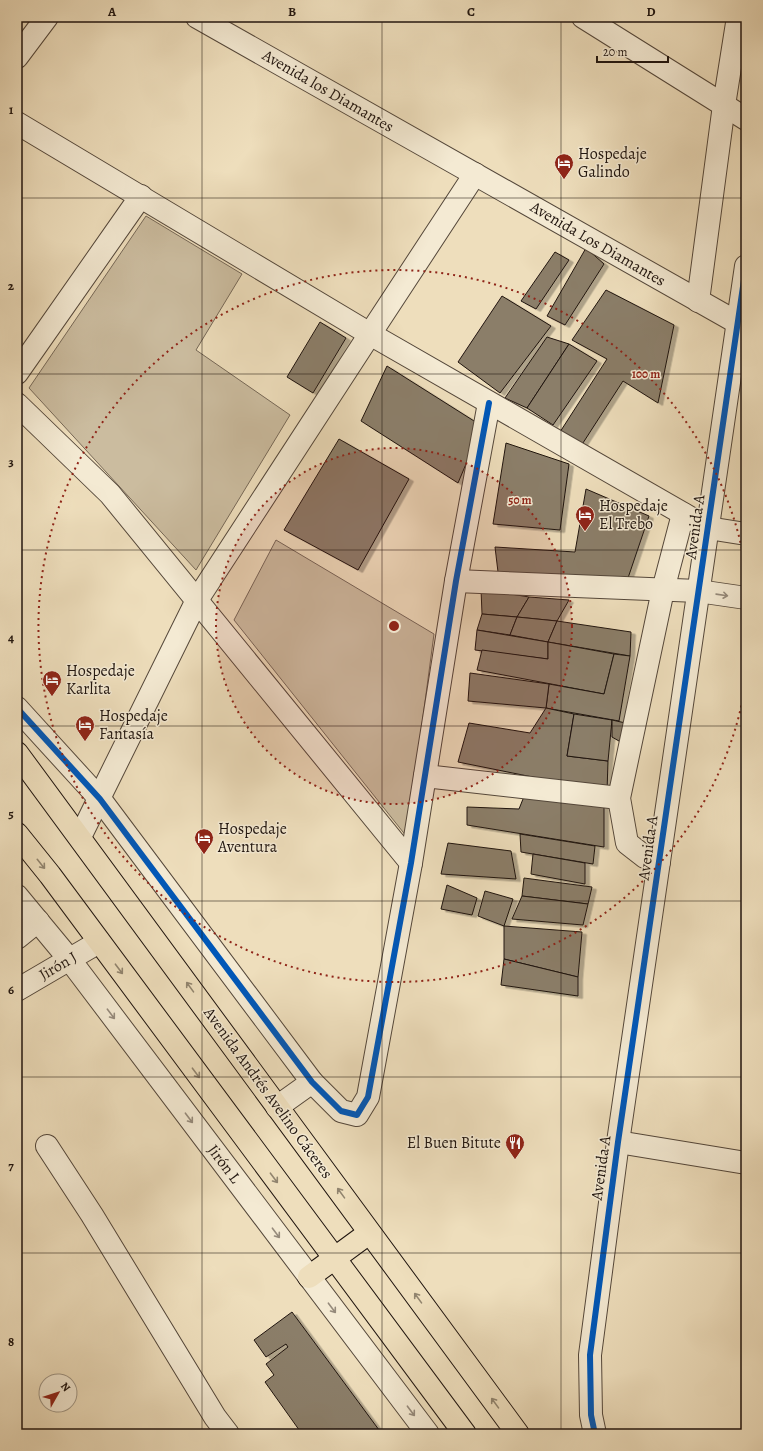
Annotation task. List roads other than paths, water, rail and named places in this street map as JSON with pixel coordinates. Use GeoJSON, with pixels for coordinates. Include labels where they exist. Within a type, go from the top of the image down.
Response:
{"type":"FeatureCollection","features":[{"type":"Feature","properties":{"kind":"highway","name":"Avenida Andrés Avelino Cáceres"},"geometry":{"type":"LineString","coordinates":[[17,753],[518,1434]]}},
{"type":"Feature","properties":{"kind":"highway"},"geometry":{"type":"LineString","coordinates":[[17,834],[50,875],[465,1434]]}},
{"type":"Feature","properties":{"kind":"highway"},"geometry":{"type":"LineString","coordinates":[[309,1277],[369,1233]]}},
{"type":"Feature","properties":{"kind":"street"},"geometry":{"type":"LineString","coordinates":[[17,57],[46,17]]}},
{"type":"Feature","properties":{"kind":"street","name":"Avenida los Diamantes"},"geometry":{"type":"LineString","coordinates":[[197,17],[467,170]]}},
{"type":"Feature","properties":{"kind":"street"},"geometry":{"type":"LineString","coordinates":[[584,17],[746,119]]}},
{"type":"Feature","properties":{"kind":"street"},"geometry":{"type":"LineString","coordinates":[[698,301],[724,105],[738,17]]}},
{"type":"Feature","properties":{"kind":"street"},"geometry":{"type":"LineString","coordinates":[[17,123],[370,334],[683,514],[708,528],[746,534]]}},
{"type":"Feature","properties":{"kind":"street"},"geometry":{"type":"LineString","coordinates":[[80,837],[197,600],[370,334],[467,170]]}},
{"type":"Feature","properties":{"kind":"street","name":"Avenida Los Diamantes"},"geometry":{"type":"LineString","coordinates":[[467,170],[738,323]]}},
{"type":"Feature","properties":{"kind":"street"},"geometry":{"type":"LineString","coordinates":[[17,373],[140,196]]}},
{"type":"Feature","properties":{"kind":"street","name":"Avenida A"},"geometry":{"type":"LineString","coordinates":[[595,1434],[591,1415],[590,1356],[618,1142],[746,266]]}},
{"type":"Feature","properties":{"kind":"street"},"geometry":{"type":"LineString","coordinates":[[17,708],[100,798],[312,1082],[341,1111],[358,1116],[368,1097],[411,863],[456,581],[489,403]]}},
{"type":"Feature","properties":{"kind":"street"},"geometry":{"type":"LineString","coordinates":[[17,404],[110,494],[411,863]]}},
{"type":"Feature","properties":{"kind":"street"},"geometry":{"type":"LineString","coordinates":[[659,862],[645,857],[627,843],[619,798],[663,590],[683,514]]}},
{"type":"Feature","properties":{"kind":"street"},"geometry":{"type":"LineString","coordinates":[[456,581],[698,591],[746,598]]}},
{"type":"Feature","properties":{"kind":"street"},"geometry":{"type":"LineString","coordinates":[[425,776],[619,798]]}},
{"type":"Feature","properties":{"kind":"street","name":"Jirón L"},"geometry":{"type":"LineString","coordinates":[[17,896],[70,960],[428,1434]]}},
{"type":"Feature","properties":{"kind":"street"},"geometry":{"type":"LineString","coordinates":[[17,938],[38,921]]}},
{"type":"Feature","properties":{"kind":"street","name":"Jirón J"},"geometry":{"type":"LineString","coordinates":[[17,990],[99,942]]}},
{"type":"Feature","properties":{"kind":"street"},"geometry":{"type":"LineString","coordinates":[[277,1107],[312,1082]]}},
{"type":"Feature","properties":{"kind":"street"},"geometry":{"type":"LineString","coordinates":[[618,1142],[746,1163]]}},
{"type":"Feature","properties":{"kind":"street"},"geometry":{"type":"LineString","coordinates":[[47,1146],[96,1222],[224,1433]]}},
{"type":"Feature","properties":{"kind":"place","name":"Hospedaje Galindo"},"geometry":{"type":"Point","coordinates":[564,180]}},
{"type":"Feature","properties":{"kind":"place","name":"Hospedaje El Trebo"},"geometry":{"type":"Point","coordinates":[585,532]}},
{"type":"Feature","properties":{"kind":"place","name":"Hospedaje Karlita"},"geometry":{"type":"Point","coordinates":[52,697]}},
{"type":"Feature","properties":{"kind":"place","name":"Hospedaje Fantasía"},"geometry":{"type":"Point","coordinates":[85,742]}},
{"type":"Feature","properties":{"kind":"place","name":"Hospedaje Aventura"},"geometry":{"type":"Point","coordinates":[204,855]}},
{"type":"Feature","properties":{"kind":"place","name":"El Buen Bitute"},"geometry":{"type":"Point","coordinates":[515,1160]}}]}
